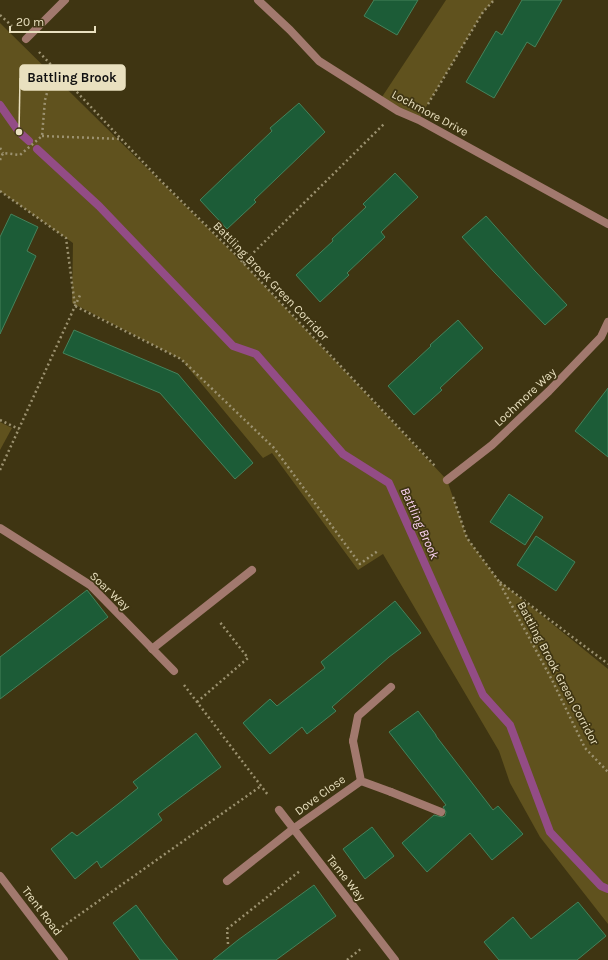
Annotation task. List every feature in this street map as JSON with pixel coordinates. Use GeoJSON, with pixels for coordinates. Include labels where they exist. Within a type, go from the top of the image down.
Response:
{"type":"FeatureCollection","features":[{"type":"Feature","properties":{"kind":"street"},"geometry":{"type":"LineString","coordinates":[[26,39],[65,0]]}},
{"type":"Feature","properties":{"kind":"street","name":"Lochmore Drive"},"geometry":{"type":"LineString","coordinates":[[258,0],[290,30],[319,61],[398,111],[419,120],[608,224]]}},
{"type":"Feature","properties":{"kind":"street","name":"Lochmore Way"},"geometry":{"type":"LineString","coordinates":[[447,480],[492,445],[555,386],[601,337],[608,322]]}},
{"type":"Feature","properties":{"kind":"street","name":"Soar Way"},"geometry":{"type":"LineString","coordinates":[[0,529],[90,585],[174,671]]}},
{"type":"Feature","properties":{"kind":"street"},"geometry":{"type":"LineString","coordinates":[[152,649],[252,570]]}},
{"type":"Feature","properties":{"kind":"street"},"geometry":{"type":"LineString","coordinates":[[391,687],[358,716],[353,741],[361,781],[441,812]]}},
{"type":"Feature","properties":{"kind":"street","name":"Dove Close"},"geometry":{"type":"LineString","coordinates":[[227,882],[293,829],[361,781]]}},
{"type":"Feature","properties":{"kind":"street","name":"Tame Way"},"geometry":{"type":"LineString","coordinates":[[279,810],[395,960]]}},
{"type":"Feature","properties":{"kind":"street","name":"Trent Road"},"geometry":{"type":"LineString","coordinates":[[1,880],[64,960]]}},
{"type":"Feature","properties":{"kind":"path"},"geometry":{"type":"LineString","coordinates":[[419,120],[483,12],[494,0]]}},
{"type":"Feature","properties":{"kind":"path","name":"Battling Brook Green Corridor"},"geometry":{"type":"LineString","coordinates":[[0,15],[54,67],[160,180],[243,262],[447,480],[467,538],[498,580],[552,680],[585,748],[608,771]]}},
{"type":"Feature","properties":{"kind":"path"},"geometry":{"type":"LineString","coordinates":[[42,136],[44,100],[54,67]]}},
{"type":"Feature","properties":{"kind":"path"},"geometry":{"type":"LineString","coordinates":[[243,262],[398,111]]}},
{"type":"Feature","properties":{"kind":"path"},"geometry":{"type":"LineString","coordinates":[[3,153],[20,155],[42,136],[122,139]]}},
{"type":"Feature","properties":{"kind":"path"},"geometry":{"type":"LineString","coordinates":[[0,148],[3,153]]}},
{"type":"Feature","properties":{"kind":"path"},"geometry":{"type":"LineString","coordinates":[[0,160],[3,153]]}},
{"type":"Feature","properties":{"kind":"path"},"geometry":{"type":"LineString","coordinates":[[0,191],[66,238],[75,306]]}},
{"type":"Feature","properties":{"kind":"path"},"geometry":{"type":"LineString","coordinates":[[0,470],[81,294]]}},
{"type":"Feature","properties":{"kind":"path"},"geometry":{"type":"LineString","coordinates":[[75,306],[181,359],[274,448],[360,564],[379,550]]}},
{"type":"Feature","properties":{"kind":"path"},"geometry":{"type":"LineString","coordinates":[[0,420],[19,429]]}},
{"type":"Feature","properties":{"kind":"path","name":"Battling Brook Green Corridor"},"geometry":{"type":"LineString","coordinates":[[498,580],[608,664]]}},
{"type":"Feature","properties":{"kind":"path"},"geometry":{"type":"LineString","coordinates":[[197,702],[248,658],[206,605]]}},
{"type":"Feature","properties":{"kind":"path"},"geometry":{"type":"LineString","coordinates":[[174,671],[279,810]]}},
{"type":"Feature","properties":{"kind":"path"},"geometry":{"type":"LineString","coordinates":[[47,937],[261,786]]}},
{"type":"Feature","properties":{"kind":"path"},"geometry":{"type":"LineString","coordinates":[[228,944],[227,929],[316,858]]}},
{"type":"Feature","properties":{"kind":"shaded area"},"geometry":{"type":"Polygon","coordinates":[[[446,0],[494,0],[483,12],[420,117],[380,100],[446,0]]]}},
{"type":"Feature","properties":{"kind":"shaded area"},"geometry":{"type":"Polygon","coordinates":[[[0,23],[243,263],[447,480],[467,538],[498,580],[608,669],[608,924],[540,837],[510,783],[499,751],[383,554],[358,570],[272,453],[263,458],[181,359],[72,303],[73,243],[0,191],[0,23]]]}},
{"type":"Feature","properties":{"kind":"shaded area"},"geometry":{"type":"Polygon","coordinates":[[[0,422],[12,428],[0,450],[0,422]]]}},
{"type":"Feature","properties":{"kind":"building"},"geometry":{"type":"Polygon","coordinates":[[[374,0],[418,0],[397,35],[364,16],[374,0]]]}},
{"type":"Feature","properties":{"kind":"building"},"geometry":{"type":"Polygon","coordinates":[[[522,0],[562,0],[535,47],[527,42],[494,98],[466,82],[496,31],[502,35],[522,0]]]}},
{"type":"Feature","properties":{"kind":"building"},"geometry":{"type":"Polygon","coordinates":[[[299,103],[325,132],[254,200],[256,202],[227,229],[200,200],[272,131],[270,128],[299,103]]]}},
{"type":"Feature","properties":{"kind":"building"},"geometry":{"type":"Polygon","coordinates":[[[395,173],[418,197],[381,232],[385,237],[347,273],[349,275],[320,302],[296,275],[333,241],[332,239],[366,207],[363,204],[395,173]]]}},
{"type":"Feature","properties":{"kind":"building"},"geometry":{"type":"Polygon","coordinates":[[[11,214],[38,227],[27,251],[36,256],[0,334],[0,237],[11,214]]]}},
{"type":"Feature","properties":{"kind":"building"},"geometry":{"type":"Polygon","coordinates":[[[486,216],[567,305],[545,325],[462,237],[486,216]]]}},
{"type":"Feature","properties":{"kind":"building"},"geometry":{"type":"Polygon","coordinates":[[[458,320],[483,348],[440,388],[442,390],[414,415],[388,386],[458,320]]]}},
{"type":"Feature","properties":{"kind":"building"},"geometry":{"type":"Polygon","coordinates":[[[74,330],[178,374],[253,463],[235,479],[160,393],[63,353],[74,330]]]}},
{"type":"Feature","properties":{"kind":"building"},"geometry":{"type":"Polygon","coordinates":[[[608,388],[608,457],[575,431],[608,388]]]}},
{"type":"Feature","properties":{"kind":"building"},"geometry":{"type":"Polygon","coordinates":[[[509,494],[543,517],[525,545],[490,522],[509,494]]]}},
{"type":"Feature","properties":{"kind":"building"},"geometry":{"type":"Polygon","coordinates":[[[536,536],[575,562],[556,591],[517,565],[536,536]]]}},
{"type":"Feature","properties":{"kind":"building"},"geometry":{"type":"Polygon","coordinates":[[[87,590],[108,617],[0,699],[0,657],[87,590]]]}},
{"type":"Feature","properties":{"kind":"building"},"geometry":{"type":"Polygon","coordinates":[[[395,601],[421,633],[389,657],[332,707],[336,711],[307,734],[302,727],[270,754],[243,723],[270,699],[277,706],[325,668],[321,662],[395,601]]]}},
{"type":"Feature","properties":{"kind":"building"},"geometry":{"type":"Polygon","coordinates":[[[418,711],[493,810],[498,806],[523,834],[492,860],[470,833],[427,872],[402,843],[434,815],[442,817],[445,816],[446,812],[443,807],[446,805],[389,732],[418,711]]]}},
{"type":"Feature","properties":{"kind":"building"},"geometry":{"type":"Polygon","coordinates":[[[196,733],[221,767],[158,814],[162,820],[101,868],[97,861],[75,879],[51,849],[72,832],[77,836],[138,788],[133,782],[196,733]]]}},
{"type":"Feature","properties":{"kind":"building"},"geometry":{"type":"Polygon","coordinates":[[[372,827],[394,856],[365,879],[343,849],[372,827]]]}},
{"type":"Feature","properties":{"kind":"building"},"geometry":{"type":"Polygon","coordinates":[[[314,885],[336,916],[276,960],[213,960],[238,940],[314,885]]]}},
{"type":"Feature","properties":{"kind":"building"},"geometry":{"type":"Polygon","coordinates":[[[578,902],[606,936],[577,960],[499,960],[484,942],[513,917],[531,939],[578,902]]]}},
{"type":"Feature","properties":{"kind":"building"},"geometry":{"type":"Polygon","coordinates":[[[136,905],[178,960],[140,960],[113,923],[136,905]]]}},
{"type":"Feature","properties":{"kind":"waterway","name":"Battling Brook"},"geometry":{"type":"LineString","coordinates":[[0,105],[19,132],[29,141]]}},
{"type":"Feature","properties":{"kind":"waterway","name":"Battling Brook"},"geometry":{"type":"LineString","coordinates":[[37,149],[99,206],[233,346],[256,354],[343,454],[389,483],[483,695],[510,725],[550,832],[601,886],[608,889]]}},
{"type":"Feature","properties":{"kind":"place","name":"Battling Brook"},"geometry":{"type":"Point","coordinates":[19,132]}}]}
